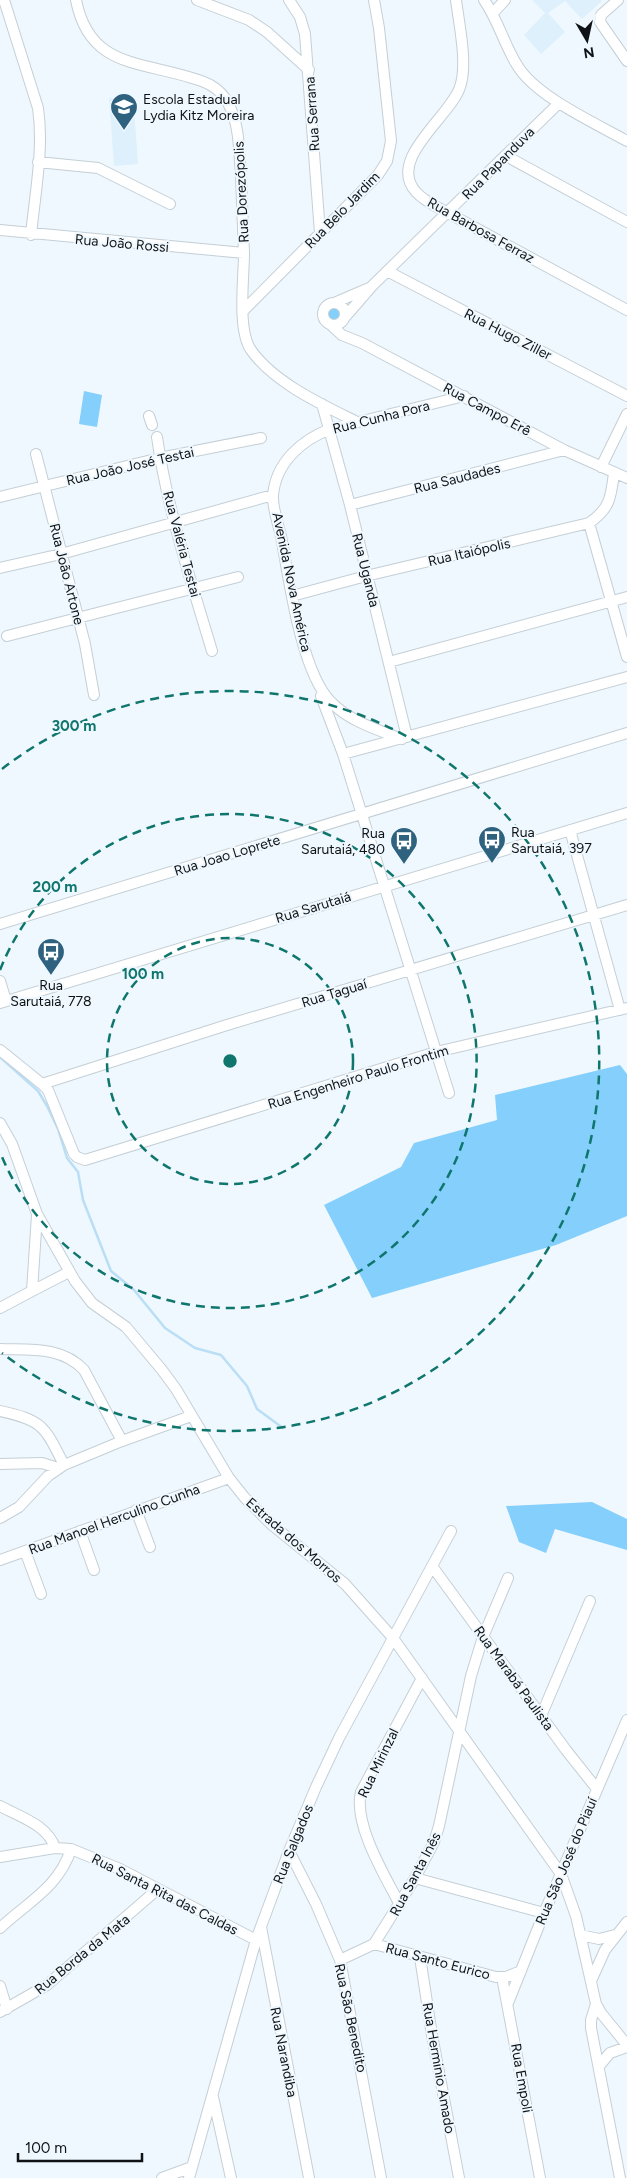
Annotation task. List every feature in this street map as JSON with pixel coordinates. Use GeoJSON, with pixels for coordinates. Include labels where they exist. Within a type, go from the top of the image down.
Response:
{"type":"FeatureCollection","features":[{"type":"Feature","properties":{"kind":"street"},"geometry":{"type":"LineString","coordinates":[[4,0],[38,108],[40,141],[30,235]]}},
{"type":"Feature","properties":{"kind":"street","name":"Rua Dorezópolis"},"geometry":{"type":"LineString","coordinates":[[76,0],[85,29],[94,42],[110,54],[147,68],[173,72],[204,82],[222,94],[233,115],[237,128],[244,253],[245,336],[251,350],[283,380],[322,404],[357,422]]}},
{"type":"Feature","properties":{"kind":"street"},"geometry":{"type":"LineString","coordinates":[[197,0],[249,20],[267,32],[309,70]]}},
{"type":"Feature","properties":{"kind":"street","name":"Rua Serrana"},"geometry":{"type":"LineString","coordinates":[[289,0],[300,17],[303,26],[309,70],[320,233]]}},
{"type":"Feature","properties":{"kind":"street","name":"Rua Belo Jardim"},"geometry":{"type":"LineString","coordinates":[[244,310],[378,175],[387,161],[392,142],[374,0]]}},
{"type":"Feature","properties":{"kind":"street","name":"Rua Barbosa Ferraz"},"geometry":{"type":"LineString","coordinates":[[456,0],[463,63],[460,88],[454,101],[416,147],[409,171],[411,186],[415,191],[448,213],[627,310]]}},
{"type":"Feature","properties":{"kind":"street"},"geometry":{"type":"LineString","coordinates":[[484,0],[517,65],[532,84],[559,103],[627,141]]}},
{"type":"Feature","properties":{"kind":"street"},"geometry":{"type":"LineString","coordinates":[[492,13],[505,0]]}},
{"type":"Feature","properties":{"kind":"street"},"geometry":{"type":"LineString","coordinates":[[618,0],[601,15],[600,22],[627,61]]}},
{"type":"Feature","properties":{"kind":"street","name":"Rua Papanduva"},"geometry":{"type":"LineString","coordinates":[[344,319],[372,286],[389,272],[559,103]]}},
{"type":"Feature","properties":{"kind":"street"},"geometry":{"type":"LineString","coordinates":[[506,156],[627,222]]}},
{"type":"Feature","properties":{"kind":"street"},"geometry":{"type":"LineString","coordinates":[[38,162],[98,168],[170,204]]}},
{"type":"Feature","properties":{"kind":"street","name":"Rua João Rossi"},"geometry":{"type":"LineString","coordinates":[[0,230],[30,235],[244,253]]}},
{"type":"Feature","properties":{"kind":"street","name":"Rua Hugo Ziller"},"geometry":{"type":"LineString","coordinates":[[389,272],[627,396]]}},
{"type":"Feature","properties":{"kind":"street","name":"Rua Papanduva"},"geometry":{"type":"LineString","coordinates":[[334,303],[372,286]]}},
{"type":"Feature","properties":{"kind":"street"},"geometry":{"type":"LineString","coordinates":[[334,303],[343,307],[344,319],[337,326],[331,325],[325,320],[323,313],[327,306],[334,303]]}},
{"type":"Feature","properties":{"kind":"street","name":"Rua Campo Erê"},"geometry":{"type":"LineString","coordinates":[[344,319],[362,343]]}},
{"type":"Feature","properties":{"kind":"street","name":"Rua Campo Erê"},"geometry":{"type":"LineString","coordinates":[[331,325],[342,335],[362,343],[564,450],[627,478]]}},
{"type":"Feature","properties":{"kind":"street","name":"Rua Cunha Pora"},"geometry":{"type":"LineString","coordinates":[[273,495],[278,477],[294,451],[317,434],[357,422],[464,396]]}},
{"type":"Feature","properties":{"kind":"street","name":"Rua Uganda"},"geometry":{"type":"LineString","coordinates":[[322,404],[350,505],[366,576],[389,662],[404,738]]}},
{"type":"Feature","properties":{"kind":"street"},"geometry":{"type":"LineString","coordinates":[[601,467],[627,414]]}},
{"type":"Feature","properties":{"kind":"street","name":"Rua Valéria Testai"},"geometry":{"type":"LineString","coordinates":[[157,437],[160,458],[193,589],[212,651]]}},
{"type":"Feature","properties":{"kind":"street","name":"Rua João José Testai"},"geometry":{"type":"LineString","coordinates":[[0,497],[160,458],[261,438]]}},
{"type":"Feature","properties":{"kind":"street","name":"Rua Saudades"},"geometry":{"type":"LineString","coordinates":[[350,505],[564,450]]}},
{"type":"Feature","properties":{"kind":"street","name":"Rua João Artone"},"geometry":{"type":"LineString","coordinates":[[36,454],[78,617],[90,667],[94,695]]}},
{"type":"Feature","properties":{"kind":"street"},"geometry":{"type":"LineString","coordinates":[[614,473],[611,493],[606,508],[600,516],[589,523],[627,657]]}},
{"type":"Feature","properties":{"kind":"street"},"geometry":{"type":"LineString","coordinates":[[0,568],[61,554],[273,495]]}},
{"type":"Feature","properties":{"kind":"street","name":"Avenida Nova América"},"geometry":{"type":"LineString","coordinates":[[273,495],[292,596],[306,651],[317,684],[330,702],[340,710],[375,729],[404,738]]}},
{"type":"Feature","properties":{"kind":"street","name":"Rua Itaiópolis"},"geometry":{"type":"LineString","coordinates":[[292,596],[366,576],[589,523]]}},
{"type":"Feature","properties":{"kind":"street"},"geometry":{"type":"LineString","coordinates":[[7,636],[238,577]]}},
{"type":"Feature","properties":{"kind":"street"},"geometry":{"type":"LineString","coordinates":[[389,662],[627,596]]}},
{"type":"Feature","properties":{"kind":"street"},"geometry":{"type":"LineString","coordinates":[[343,754],[627,677]]}},
{"type":"Feature","properties":{"kind":"street"},"geometry":{"type":"LineString","coordinates":[[317,684],[343,754],[449,1093]]}},
{"type":"Feature","properties":{"kind":"street","name":"Rua Joao Loprete"},"geometry":{"type":"LineString","coordinates":[[0,924],[627,733]]}},
{"type":"Feature","properties":{"kind":"street","name":"Rua Sarutaiá"},"geometry":{"type":"LineString","coordinates":[[3,1002],[627,812]]}},
{"type":"Feature","properties":{"kind":"street"},"geometry":{"type":"LineString","coordinates":[[570,830],[593,915],[624,1009]]}},
{"type":"Feature","properties":{"kind":"street","name":"Rua Taguaí"},"geometry":{"type":"LineString","coordinates":[[42,1084],[627,905]]}},
{"type":"Feature","properties":{"kind":"street"},"geometry":{"type":"LineString","coordinates":[[0,981],[3,1002]]}},
{"type":"Feature","properties":{"kind":"street","name":"Rua Engenheiro Paulo Frontim"},"geometry":{"type":"LineString","coordinates":[[42,1084],[53,1100],[74,1154],[80,1159],[93,1158],[436,1052],[624,1009]]}},
{"type":"Feature","properties":{"kind":"street"},"geometry":{"type":"LineString","coordinates":[[0,1050],[42,1084]]}},
{"type":"Feature","properties":{"kind":"street","name":"Estrada dos Morros"},"geometry":{"type":"LineString","coordinates":[[0,1123],[12,1144],[37,1214],[69,1272],[92,1303],[126,1328],[162,1370],[229,1478],[256,1511],[346,1584],[393,1638],[561,1874],[571,1900],[596,2004]]}},
{"type":"Feature","properties":{"kind":"street"},"geometry":{"type":"LineString","coordinates":[[32,1290],[37,1214]]}},
{"type":"Feature","properties":{"kind":"street"},"geometry":{"type":"LineString","coordinates":[[0,1308],[69,1272]]}},
{"type":"Feature","properties":{"kind":"street"},"geometry":{"type":"LineString","coordinates":[[0,1349],[54,1352],[67,1356],[78,1364],[84,1370],[122,1440]]}},
{"type":"Feature","properties":{"kind":"street"},"geometry":{"type":"LineString","coordinates":[[0,1411],[36,1422],[48,1434],[61,1467]]}},
{"type":"Feature","properties":{"kind":"street"},"geometry":{"type":"LineString","coordinates":[[0,1518],[18,1507],[61,1467],[122,1440],[191,1416]]}},
{"type":"Feature","properties":{"kind":"street"},"geometry":{"type":"LineString","coordinates":[[0,1464],[46,1463],[61,1467]]}},
{"type":"Feature","properties":{"kind":"street","name":"Rua Manoel Herculino Cunha"},"geometry":{"type":"LineString","coordinates":[[0,1560],[229,1478]]}},
{"type":"Feature","properties":{"kind":"street"},"geometry":{"type":"LineString","coordinates":[[136,1510],[150,1547]]}},
{"type":"Feature","properties":{"kind":"street"},"geometry":{"type":"LineString","coordinates":[[80,1530],[94,1570]]}},
{"type":"Feature","properties":{"kind":"street","name":"Rua Salgados"},"geometry":{"type":"LineString","coordinates":[[189,2178],[256,1940],[289,1851],[339,1738],[451,1531]]}},
{"type":"Feature","properties":{"kind":"street"},"geometry":{"type":"LineString","coordinates":[[25,1551],[41,1594]]}},
{"type":"Feature","properties":{"kind":"street","name":"Rua Marabá Paulista"},"geometry":{"type":"LineString","coordinates":[[432,1566],[566,1750],[597,1789]]}},
{"type":"Feature","properties":{"kind":"street","name":"Rua Santa Inês"},"geometry":{"type":"LineString","coordinates":[[374,1944],[400,1905],[434,1842],[471,1676],[483,1637],[508,1578]]}},
{"type":"Feature","properties":{"kind":"street"},"geometry":{"type":"LineString","coordinates":[[542,1716],[590,1601]]}},
{"type":"Feature","properties":{"kind":"street","name":"Rua Mirinzal"},"geometry":{"type":"LineString","coordinates":[[400,1905],[362,1824],[358,1803],[361,1792],[422,1678]]}},
{"type":"Feature","properties":{"kind":"street","name":"Rua São José do Piauí"},"geometry":{"type":"LineString","coordinates":[[508,2003],[544,1913],[627,1720]]}},
{"type":"Feature","properties":{"kind":"street"},"geometry":{"type":"LineString","coordinates":[[0,1806],[44,1830],[55,1848]]}},
{"type":"Feature","properties":{"kind":"street","name":"Rua Santa Rita das Caldas"},"geometry":{"type":"LineString","coordinates":[[0,1857],[55,1848],[71,1849],[120,1869],[256,1940]]}},
{"type":"Feature","properties":{"kind":"street"},"geometry":{"type":"LineString","coordinates":[[0,1928],[58,1878],[67,1862],[71,1849]]}},
{"type":"Feature","properties":{"kind":"street","name":"Rua São Benedito"},"geometry":{"type":"LineString","coordinates":[[289,1851],[316,1904],[340,1960],[379,2164],[380,2178]]}},
{"type":"Feature","properties":{"kind":"street"},"geometry":{"type":"LineString","coordinates":[[415,1878],[544,1913]]}},
{"type":"Feature","properties":{"kind":"street","name":"Rua Borda da Mata"},"geometry":{"type":"LineString","coordinates":[[3,2011],[47,1985],[158,1889]]}},
{"type":"Feature","properties":{"kind":"street"},"geometry":{"type":"LineString","coordinates":[[591,1982],[605,1950],[627,1922]]}},
{"type":"Feature","properties":{"kind":"street","name":"Rua Narandiba"},"geometry":{"type":"LineString","coordinates":[[261,1926],[309,2178]]}},
{"type":"Feature","properties":{"kind":"street"},"geometry":{"type":"LineString","coordinates":[[580,1935],[599,1938],[615,1935]]}},
{"type":"Feature","properties":{"kind":"street"},"geometry":{"type":"LineString","coordinates":[[340,1960],[374,1944]]}},
{"type":"Feature","properties":{"kind":"street","name":"Rua Santo Eurico"},"geometry":{"type":"LineString","coordinates":[[374,1944],[502,1978]]}},
{"type":"Feature","properties":{"kind":"street","name":"Rua Herminio Amado"},"geometry":{"type":"LineString","coordinates":[[420,1957],[432,2035],[459,2178]]}},
{"type":"Feature","properties":{"kind":"street"},"geometry":{"type":"LineString","coordinates":[[502,1978],[521,1971]]}},
{"type":"Feature","properties":{"kind":"street","name":"Rua Empoli"},"geometry":{"type":"LineString","coordinates":[[502,1978],[540,2178]]}},
{"type":"Feature","properties":{"kind":"street"},"geometry":{"type":"LineString","coordinates":[[0,1986],[3,2011]]}},
{"type":"Feature","properties":{"kind":"street"},"geometry":{"type":"LineString","coordinates":[[596,2004],[627,2046],[610,2053],[598,2066]]}},
{"type":"Feature","properties":{"kind":"street"},"geometry":{"type":"LineString","coordinates":[[596,2004],[591,2020],[620,2178]]}},
{"type":"Feature","properties":{"kind":"street"},"geometry":{"type":"LineString","coordinates":[[595,2044],[598,2027],[606,2020]]}},
{"type":"Feature","properties":{"kind":"street"},"geometry":{"type":"LineString","coordinates":[[213,2096],[231,2178]]}},
{"type":"Feature","properties":{"kind":"street"},"geometry":{"type":"LineString","coordinates":[[203,2132],[213,2132],[222,2138]]}},
{"type":"Feature","properties":{"kind":"street"},"geometry":{"type":"LineString","coordinates":[[162,2178],[192,2167]]}},
{"type":"Feature","properties":{"kind":"shaded area"},"geometry":{"type":"Polygon","coordinates":[[[532,0],[602,1],[582,19],[565,1],[548,13],[565,32],[541,54],[524,35],[545,13],[532,0]]]}},
{"type":"Feature","properties":{"kind":"shaded area","name":"Escola Estadual Lydia Kitz Moreira"},"geometry":{"type":"Polygon","coordinates":[[[133,96],[138,164],[114,166],[109,98],[133,96]]]}},
{"type":"Feature","properties":{"kind":"shaded area"},"geometry":{"type":"Polygon","coordinates":[[[334,303],[342,306],[345,314],[342,322],[334,325],[326,322],[323,314],[326,306],[334,303]]]}},
{"type":"Feature","properties":{"kind":"shaded area"},"geometry":{"type":"Polygon","coordinates":[[[84,391],[102,395],[97,427],[79,424],[84,391]]]}},
{"type":"Feature","properties":{"kind":"shaded area"},"geometry":{"type":"Polygon","coordinates":[[[620,1065],[627,1074],[627,1216],[556,1245],[372,1298],[324,1205],[401,1167],[414,1143],[497,1120],[495,1095],[620,1065]]]}},
{"type":"Feature","properties":{"kind":"shaded area"},"geometry":{"type":"Polygon","coordinates":[[[592,1502],[627,1519],[627,1550],[555,1529],[546,1553],[519,1542],[506,1506],[592,1502]]]}},
{"type":"Feature","properties":{"kind":"waterway"},"geometry":{"type":"LineString","coordinates":[[0,1057],[38,1091],[47,1106],[58,1129],[67,1158],[78,1172],[83,1200],[111,1271],[134,1290],[165,1328],[195,1348],[221,1355],[247,1386],[257,1409],[283,1428]]}},
{"type":"Feature","properties":{"kind":"place","name":"Escola Estadual Lydia Kitz Moreira"},"geometry":{"type":"Point","coordinates":[124,131]}},
{"type":"Feature","properties":{"kind":"place","name":"Rua Sarutaiá, 397"},"geometry":{"type":"Point","coordinates":[492,864]}},
{"type":"Feature","properties":{"kind":"place","name":"Rua Sarutaiá, 480"},"geometry":{"type":"Point","coordinates":[404,865]}},
{"type":"Feature","properties":{"kind":"place","name":"Rua Sarutaiá, 778"},"geometry":{"type":"Point","coordinates":[51,976]}}]}
